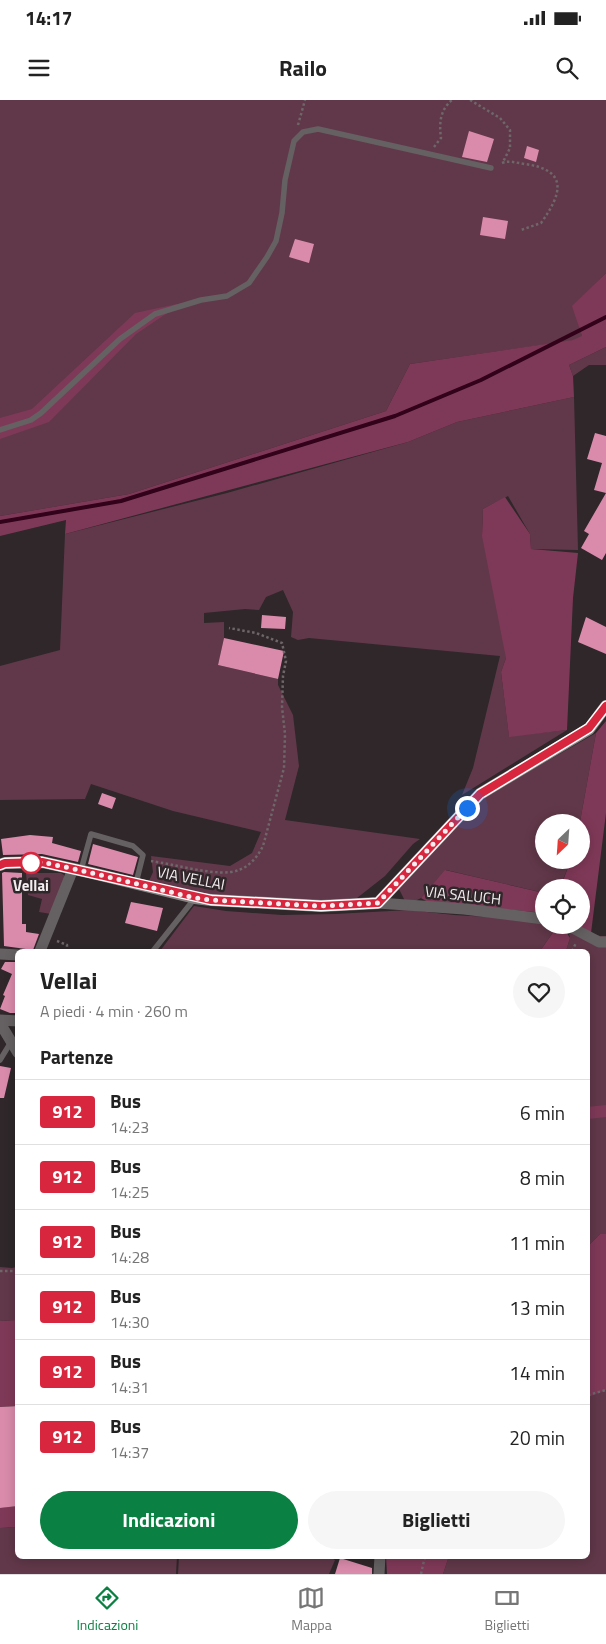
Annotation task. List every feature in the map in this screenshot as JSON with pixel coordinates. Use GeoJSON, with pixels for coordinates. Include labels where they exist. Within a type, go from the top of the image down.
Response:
{"type":"FeatureCollection","features":[{"type":"Feature","properties":{"kind":"street"},"geometry":{"type":"LineString","coordinates":[[378,903],[480,794],[589,728],[606,706]]}},
{"type":"Feature","properties":{"kind":"street","name":"VIA VELLAI"},"geometry":{"type":"LineString","coordinates":[[0,865],[5,863],[42,862],[195,898],[211,900],[321,906],[378,903]]}},
{"type":"Feature","properties":{"kind":"street"},"geometry":{"type":"LineString","coordinates":[[41,949],[77,870]]}},
{"type":"Feature","properties":{"kind":"street","name":"VIA SALUCH"},"geometry":{"type":"LineString","coordinates":[[378,903],[464,909],[535,918]]}},
{"type":"Feature","properties":{"kind":"street"},"geometry":{"type":"LineString","coordinates":[[584,934],[599,942],[606,942]]}},
{"type":"Feature","properties":{"kind":"street"},"geometry":{"type":"LineString","coordinates":[[0,954],[15,955]]}},
{"type":"Feature","properties":{"kind":"street"},"geometry":{"type":"LineString","coordinates":[[15,1021],[0,1022],[15,1048]]}},
{"type":"Feature","properties":{"kind":"street"},"geometry":{"type":"LineString","coordinates":[[380,1559],[380,1574]]}},
{"type":"Feature","properties":{"kind":"lane"},"geometry":{"type":"LineString","coordinates":[[0,430],[31,420],[41,413],[120,339],[155,314],[201,300],[227,296],[249,283],[276,241],[282,213],[285,180],[294,141],[304,132],[318,130],[491,168]]}},
{"type":"Feature","properties":{"kind":"lane"},"geometry":{"type":"LineString","coordinates":[[77,870],[92,834],[133,846],[143,855],[136,883]]}},
{"type":"Feature","properties":{"kind":"lane"},"geometry":{"type":"LineString","coordinates":[[155,949],[195,898]]}},
{"type":"Feature","properties":{"kind":"lane"},"geometry":{"type":"LineString","coordinates":[[0,1060],[11,1042]]}},
{"type":"Feature","properties":{"kind":"path"},"geometry":{"type":"LineString","coordinates":[[294,141],[304,100]]}},
{"type":"Feature","properties":{"kind":"path"},"geometry":{"type":"LineString","coordinates":[[426,153],[438,144],[441,138],[440,124],[442,111],[452,100]]}},
{"type":"Feature","properties":{"kind":"path"},"geometry":{"type":"LineString","coordinates":[[470,100],[500,118],[510,130],[510,148],[502,163]]}},
{"type":"Feature","properties":{"kind":"path"},"geometry":{"type":"LineString","coordinates":[[491,168],[500,166],[508,160],[539,166],[548,170],[557,181],[559,188],[557,194],[541,223],[521,230]]}},
{"type":"Feature","properties":{"kind":"path"},"geometry":{"type":"LineString","coordinates":[[142,860],[228,872],[240,870],[247,866],[257,857],[262,846],[284,768],[285,734],[282,708],[283,676],[286,661],[282,643],[256,633],[229,628]]}},
{"type":"Feature","properties":{"kind":"path"},"geometry":{"type":"LineString","coordinates":[[66,945],[67,949]]}},
{"type":"Feature","properties":{"kind":"path"},"geometry":{"type":"LineString","coordinates":[[0,1271],[15,1271]]}},
{"type":"Feature","properties":{"kind":"path"},"geometry":{"type":"LineString","coordinates":[[590,1395],[606,1390]]}},
{"type":"Feature","properties":{"kind":"path"},"geometry":{"type":"LineString","coordinates":[[420,1574],[424,1559]]}},
{"type":"Feature","properties":{"kind":"shaded area"},"geometry":{"type":"Polygon","coordinates":[[[0,100],[606,100],[606,273],[573,306],[583,339],[410,364],[386,411],[129,494],[0,516],[0,100]]]}},
{"type":"Feature","properties":{"kind":"shaded area"},"geometry":{"type":"Polygon","coordinates":[[[606,273],[606,347],[569,365],[573,376],[574,397],[457,422],[408,442],[65,534],[66,520],[0,536],[0,516],[129,494],[386,411],[410,364],[573,340],[582,336],[572,306],[606,273]]]}},
{"type":"Feature","properties":{"kind":"shaded area"},"geometry":{"type":"Polygon","coordinates":[[[182,303],[136,334],[49,422],[0,439],[0,418],[32,409],[135,313],[182,303]]]}},
{"type":"Feature","properties":{"kind":"shaded area"},"geometry":{"type":"Polygon","coordinates":[[[606,347],[606,365],[589,365],[573,376],[569,365],[606,347]]]}},
{"type":"Feature","properties":{"kind":"shaded area"},"geometry":{"type":"Polygon","coordinates":[[[574,397],[578,550],[531,549],[530,534],[508,496],[483,509],[482,535],[513,547],[506,658],[501,672],[509,736],[567,730],[462,795],[473,768],[500,656],[309,638],[298,640],[291,637],[293,612],[283,590],[266,597],[259,610],[245,609],[204,613],[204,623],[224,622],[224,638],[218,665],[278,679],[278,685],[293,715],[299,766],[285,820],[420,839],[413,844],[385,876],[357,898],[322,902],[200,895],[149,881],[153,872],[151,856],[230,866],[252,853],[261,832],[173,811],[91,784],[85,799],[0,800],[0,666],[60,650],[65,534],[227,493],[408,442],[457,422],[574,397]]]}},
{"type":"Feature","properties":{"kind":"shaded area"},"geometry":{"type":"Polygon","coordinates":[[[505,497],[530,534],[531,549],[578,553],[573,598],[567,730],[509,737],[501,672],[506,658],[482,536],[483,509],[505,497]]]}},
{"type":"Feature","properties":{"kind":"shaded area"},"geometry":{"type":"Polygon","coordinates":[[[606,721],[606,813],[591,933],[590,879],[564,879],[567,869],[590,869],[590,814],[581,814],[596,733],[606,721]]]}},
{"type":"Feature","properties":{"kind":"shaded area"},"geometry":{"type":"Polygon","coordinates":[[[596,733],[581,814],[535,814],[535,869],[567,869],[563,879],[535,879],[535,891],[446,870],[421,898],[407,905],[399,889],[485,797],[596,733]]]}},
{"type":"Feature","properties":{"kind":"shaded area"},"geometry":{"type":"Polygon","coordinates":[[[445,870],[535,891],[535,912],[428,902],[421,898],[445,870]]]}},
{"type":"Feature","properties":{"kind":"shaded area"},"geometry":{"type":"Polygon","coordinates":[[[26,873],[61,873],[64,875],[51,914],[39,912],[42,899],[28,895],[26,873]]]}},
{"type":"Feature","properties":{"kind":"shaded area"},"geometry":{"type":"Polygon","coordinates":[[[194,906],[226,911],[282,915],[409,910],[535,920],[535,934],[552,934],[541,949],[162,949],[194,906]]]}},
{"type":"Feature","properties":{"kind":"shaded area"},"geometry":{"type":"Polygon","coordinates":[[[590,933],[606,936],[606,1234],[600,1234],[590,1244],[590,949],[567,949],[570,938],[569,934],[590,933]]]}},
{"type":"Feature","properties":{"kind":"shaded area"},"geometry":{"type":"Polygon","coordinates":[[[552,934],[568,934],[570,938],[567,949],[541,949],[552,934]]]}},
{"type":"Feature","properties":{"kind":"shaded area"},"geometry":{"type":"Polygon","coordinates":[[[606,1105],[606,1117],[590,1119],[590,1107],[606,1105]]]}},
{"type":"Feature","properties":{"kind":"shaded area"},"geometry":{"type":"Polygon","coordinates":[[[600,1234],[606,1234],[606,1390],[590,1396],[590,1244],[600,1234]]]}},
{"type":"Feature","properties":{"kind":"shaded area"},"geometry":{"type":"Polygon","coordinates":[[[0,1267],[15,1267],[15,1320],[0,1321],[0,1267]]]}},
{"type":"Feature","properties":{"kind":"shaded area"},"geometry":{"type":"Polygon","coordinates":[[[15,1320],[15,1406],[0,1407],[0,1321],[15,1320]]]}},
{"type":"Feature","properties":{"kind":"shaded area"},"geometry":{"type":"Polygon","coordinates":[[[606,1367],[606,1574],[443,1574],[448,1559],[590,1559],[590,1379],[606,1367]]]}},
{"type":"Feature","properties":{"kind":"shaded area"},"geometry":{"type":"Polygon","coordinates":[[[15,1506],[15,1527],[0,1528],[0,1508],[15,1506]]]}},
{"type":"Feature","properties":{"kind":"shaded area"},"geometry":{"type":"Polygon","coordinates":[[[15,1527],[15,1559],[177,1559],[176,1574],[0,1574],[0,1528],[15,1527]]]}},
{"type":"Feature","properties":{"kind":"shaded area"},"geometry":{"type":"Polygon","coordinates":[[[179,1559],[335,1560],[329,1574],[178,1574],[179,1559]]]}},
{"type":"Feature","properties":{"kind":"shaded area"},"geometry":{"type":"Polygon","coordinates":[[[386,1559],[448,1559],[443,1574],[387,1574],[386,1559]]]}},
{"type":"Feature","properties":{"kind":"building"},"geometry":{"type":"Polygon","coordinates":[[[469,131],[494,139],[487,162],[462,157],[469,131]]]}},
{"type":"Feature","properties":{"kind":"building"},"geometry":{"type":"Polygon","coordinates":[[[527,146],[539,150],[536,162],[524,158],[527,146]]]}},
{"type":"Feature","properties":{"kind":"building"},"geometry":{"type":"Polygon","coordinates":[[[483,217],[508,221],[505,239],[480,235],[483,217]]]}},
{"type":"Feature","properties":{"kind":"building"},"geometry":{"type":"Polygon","coordinates":[[[295,239],[314,244],[309,263],[289,257],[295,239]]]}},
{"type":"Feature","properties":{"kind":"building"},"geometry":{"type":"Polygon","coordinates":[[[595,433],[606,436],[606,493],[594,490],[602,463],[587,459],[595,433]]]}},
{"type":"Feature","properties":{"kind":"building"},"geometry":{"type":"Polygon","coordinates":[[[606,493],[606,553],[602,560],[581,548],[589,534],[584,531],[606,493]]]}},
{"type":"Feature","properties":{"kind":"building"},"geometry":{"type":"Polygon","coordinates":[[[262,615],[286,617],[285,629],[261,628],[262,615]]]}},
{"type":"Feature","properties":{"kind":"building"},"geometry":{"type":"Polygon","coordinates":[[[586,617],[606,627],[606,654],[578,642],[586,617]]]}},
{"type":"Feature","properties":{"kind":"building"},"geometry":{"type":"Polygon","coordinates":[[[224,638],[284,651],[278,679],[218,665],[224,638]]]}},
{"type":"Feature","properties":{"kind":"building"},"geometry":{"type":"Polygon","coordinates":[[[102,793],[116,798],[112,809],[98,804],[102,793]]]}},
{"type":"Feature","properties":{"kind":"building"},"geometry":{"type":"Polygon","coordinates":[[[30,835],[53,837],[52,843],[81,851],[78,862],[42,854],[3,855],[1,839],[30,835]]]}},
{"type":"Feature","properties":{"kind":"building"},"geometry":{"type":"Polygon","coordinates":[[[93,844],[138,857],[133,875],[88,864],[93,844]]]}},
{"type":"Feature","properties":{"kind":"building"},"geometry":{"type":"Polygon","coordinates":[[[2,873],[22,873],[22,924],[26,924],[26,932],[39,934],[33,949],[4,946],[2,873]]]}},
{"type":"Feature","properties":{"kind":"building"},"geometry":{"type":"Polygon","coordinates":[[[131,902],[163,908],[157,931],[125,923],[131,902]]]}},
{"type":"Feature","properties":{"kind":"building"},"geometry":{"type":"Polygon","coordinates":[[[5,962],[15,962],[15,1013],[0,1009],[5,996],[3,995],[12,974],[1,969],[5,962]]]}},
{"type":"Feature","properties":{"kind":"building"},"geometry":{"type":"Polygon","coordinates":[[[0,1066],[11,1068],[4,1098],[0,1098],[0,1066]]]}},
{"type":"Feature","properties":{"kind":"building"},"geometry":{"type":"Polygon","coordinates":[[[15,1406],[15,1506],[0,1508],[0,1407],[15,1406]]]}},
{"type":"Feature","properties":{"kind":"building"},"geometry":{"type":"Polygon","coordinates":[[[340,1559],[372,1568],[372,1574],[335,1574],[340,1559]]]}},
{"type":"Feature","properties":{"kind":"waterway"},"geometry":{"type":"LineString","coordinates":[[0,522],[121,501],[395,416],[481,380],[606,317]]}},
{"type":"Feature","properties":{"kind":"bus line","name":"912"},"geometry":{"type":"LineString","coordinates":[[0,865],[5,863],[42,862],[195,898],[211,900],[321,906],[378,903],[480,794],[589,728],[606,706]]}},
{"type":"Feature","properties":{"kind":"place","name":"Vellai"},"geometry":{"type":"Point","coordinates":[31,863]}},
{"type":"Feature","properties":{"kind":"route"},"geometry":{"type":"LineString","coordinates":[[31,863],[42,862],[195,898],[211,900],[321,906],[378,903],[467,808]]}}]}
